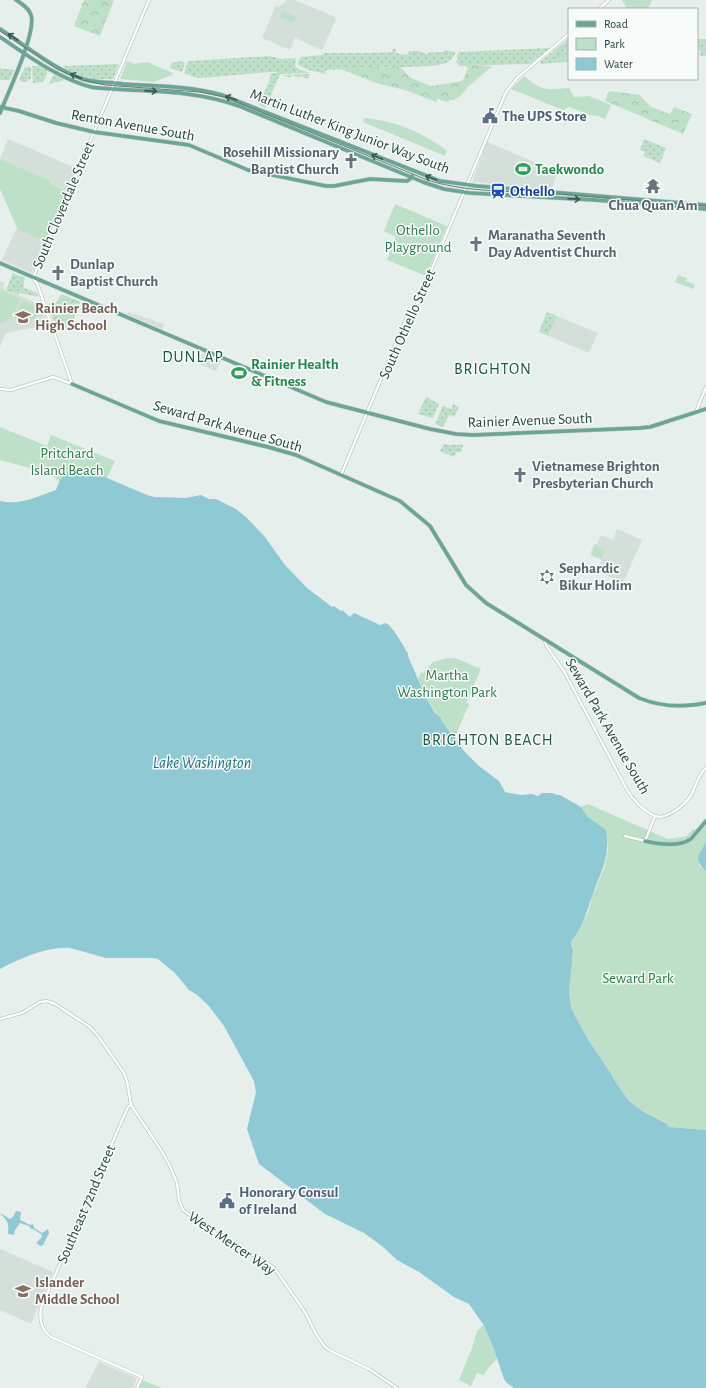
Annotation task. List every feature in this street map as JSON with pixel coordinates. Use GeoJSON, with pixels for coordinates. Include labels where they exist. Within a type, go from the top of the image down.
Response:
{"type":"FeatureCollection","features":[{"type":"Feature","properties":{"kind":"main road"},"geometry":{"type":"LineString","coordinates":[[0,113],[1,107],[20,64],[32,26],[31,14],[16,0]]}},
{"type":"Feature","properties":{"kind":"main road","name":"Martin Luther King Junior Way South"},"geometry":{"type":"LineString","coordinates":[[0,29],[73,75],[94,81],[200,90],[222,95],[241,101],[440,181],[467,185],[706,205]]}},
{"type":"Feature","properties":{"kind":"main road","name":"Martin Luther King Junior Way South"},"geometry":{"type":"LineString","coordinates":[[0,37],[32,58],[72,81],[93,87],[192,94],[219,99],[438,187],[464,192],[706,209]]}},
{"type":"Feature","properties":{"kind":"main road"},"geometry":{"type":"LineString","coordinates":[[20,64],[32,58]]}},
{"type":"Feature","properties":{"kind":"main road","name":"Renton Avenue South"},"geometry":{"type":"LineString","coordinates":[[1,107],[94,132],[189,145],[248,170],[326,186],[334,186],[363,179],[407,181],[409,176]]}},
{"type":"Feature","properties":{"kind":"main road"},"geometry":{"type":"LineString","coordinates":[[409,176],[413,171]]}},
{"type":"Feature","properties":{"kind":"main road","name":"Rainier Avenue South"},"geometry":{"type":"LineString","coordinates":[[0,263],[330,403],[456,434],[473,436],[645,428],[706,409]]}},
{"type":"Feature","properties":{"kind":"main road","name":"Seward Park Avenue South"},"geometry":{"type":"LineString","coordinates":[[72,384],[159,421],[287,452],[400,501],[430,526],[463,581],[486,603],[632,694],[647,701],[677,707],[706,703]]}},
{"type":"Feature","properties":{"kind":"main road"},"geometry":{"type":"LineString","coordinates":[[645,841],[672,843],[688,841],[706,821]]}},
{"type":"Feature","properties":{"kind":"street","name":"South Cloverdale Street"},"geometry":{"type":"LineString","coordinates":[[33,278],[150,0]]}},
{"type":"Feature","properties":{"kind":"street"},"geometry":{"type":"LineString","coordinates":[[600,8],[610,0]]}},
{"type":"Feature","properties":{"kind":"street","name":"South Othello Street"},"geometry":{"type":"LineString","coordinates":[[342,475],[406,319],[417,304],[505,94],[510,85],[568,35]]}},
{"type":"Feature","properties":{"kind":"street"},"geometry":{"type":"LineString","coordinates":[[33,278],[37,283],[72,384]]}},
{"type":"Feature","properties":{"kind":"street","name":"Seward Park Avenue South"},"geometry":{"type":"LineString","coordinates":[[0,389],[10,390],[52,377],[72,384]]}},
{"type":"Feature","properties":{"kind":"street"},"geometry":{"type":"LineString","coordinates":[[696,412],[706,387]]}},
{"type":"Feature","properties":{"kind":"street"},"geometry":{"type":"LineString","coordinates":[[700,400],[702,406],[706,409]]}},
{"type":"Feature","properties":{"kind":"street","name":"Seward Park Avenue South"},"geometry":{"type":"LineString","coordinates":[[545,640],[546,645],[565,673],[627,791],[640,806],[655,816]]}},
{"type":"Feature","properties":{"kind":"street"},"geometry":{"type":"LineString","coordinates":[[625,836],[645,841],[655,816],[669,814],[683,805],[690,797],[701,774],[706,768]]}},
{"type":"Feature","properties":{"kind":"street","name":"West Mercer Way"},"geometry":{"type":"LineString","coordinates":[[0,1019],[24,1012],[45,1001],[55,1004],[81,1020],[95,1032],[122,1070],[127,1081],[131,1105],[169,1164],[177,1183],[179,1200],[183,1210],[223,1239],[266,1262],[275,1269],[305,1312],[318,1338],[331,1352],[369,1369],[397,1388]]}},
{"type":"Feature","properties":{"kind":"street","name":"Southeast 72nd Street"},"geometry":{"type":"LineString","coordinates":[[131,1105],[128,1107],[123,1118],[42,1305],[40,1315],[42,1327],[46,1333],[54,1338],[142,1377],[137,1388]]}},
{"type":"Feature","properties":{"kind":"shaded area"},"geometry":{"type":"Polygon","coordinates":[[[287,0],[295,0],[335,17],[336,19],[322,50],[295,38],[290,50],[262,38],[276,5],[279,7],[287,0]]]}},
{"type":"Feature","properties":{"kind":"shaded area"},"geometry":{"type":"Polygon","coordinates":[[[8,139],[76,168],[66,191],[50,184],[51,181],[0,159],[8,139]]]}},
{"type":"Feature","properties":{"kind":"shaded area"},"geometry":{"type":"Polygon","coordinates":[[[487,142],[558,172],[551,190],[473,182],[487,142]]]}},
{"type":"Feature","properties":{"kind":"shaded area"},"geometry":{"type":"Polygon","coordinates":[[[16,229],[45,241],[32,273],[2,260],[16,229]]]}},
{"type":"Feature","properties":{"kind":"shaded area","name":"Rainier Beach High School"},"geometry":{"type":"Polygon","coordinates":[[[0,281],[5,283],[3,288],[6,290],[30,300],[43,309],[48,325],[6,333],[0,347],[0,281]]]}},
{"type":"Feature","properties":{"kind":"shaded area"},"geometry":{"type":"Polygon","coordinates":[[[128,312],[164,324],[162,329],[127,314],[128,312]]]}},
{"type":"Feature","properties":{"kind":"shaded area"},"geometry":{"type":"Polygon","coordinates":[[[547,312],[598,333],[589,353],[539,332],[547,312]]]}},
{"type":"Feature","properties":{"kind":"shaded area"},"geometry":{"type":"Polygon","coordinates":[[[203,353],[221,361],[216,371],[199,364],[203,353]]]}},
{"type":"Feature","properties":{"kind":"shaded area"},"geometry":{"type":"Polygon","coordinates":[[[617,529],[642,540],[623,583],[597,571],[602,560],[590,554],[594,544],[597,544],[601,535],[613,540],[617,529]]]}},
{"type":"Feature","properties":{"kind":"shaded area","name":"Islander Middle School"},"geometry":{"type":"Polygon","coordinates":[[[0,1249],[53,1272],[31,1324],[0,1310],[0,1249]]]}},
{"type":"Feature","properties":{"kind":"shaded area"},"geometry":{"type":"Polygon","coordinates":[[[99,1362],[137,1378],[133,1388],[85,1388],[99,1362]]]}},
{"type":"Feature","properties":{"kind":"green space"},"geometry":{"type":"Polygon","coordinates":[[[84,0],[114,0],[100,36],[74,26],[84,0]]]}},
{"type":"Feature","properties":{"kind":"green space"},"geometry":{"type":"Polygon","coordinates":[[[622,0],[652,0],[648,8],[626,8],[622,0]]]}},
{"type":"Feature","properties":{"kind":"green space"},"geometry":{"type":"Polygon","coordinates":[[[282,11],[296,17],[293,23],[280,17],[282,11]]]}},
{"type":"Feature","properties":{"kind":"green space"},"geometry":{"type":"Polygon","coordinates":[[[568,39],[568,55],[562,56],[552,61],[553,63],[541,64],[540,62],[568,39]]]}},
{"type":"Feature","properties":{"kind":"green space"},"geometry":{"type":"Polygon","coordinates":[[[698,39],[706,39],[706,56],[700,56],[700,50],[698,50],[698,39]]]}},
{"type":"Feature","properties":{"kind":"green space"},"geometry":{"type":"Polygon","coordinates":[[[550,48],[530,64],[459,66],[456,61],[458,59],[457,56],[459,52],[550,48]]]}},
{"type":"Feature","properties":{"kind":"green space"},"geometry":{"type":"Polygon","coordinates":[[[393,49],[396,49],[395,52],[399,54],[407,55],[409,51],[418,51],[427,54],[430,52],[443,52],[445,50],[456,52],[451,59],[445,63],[430,66],[326,70],[325,74],[309,70],[298,65],[301,57],[321,55],[325,53],[392,52],[393,49]]]}},
{"type":"Feature","properties":{"kind":"green space"},"geometry":{"type":"Polygon","coordinates":[[[568,55],[568,62],[553,63],[552,61],[562,56],[568,55]]]}},
{"type":"Feature","properties":{"kind":"green space"},"geometry":{"type":"Polygon","coordinates":[[[270,56],[281,59],[296,58],[295,66],[298,69],[310,73],[280,74],[265,108],[259,105],[270,79],[270,74],[279,72],[201,78],[193,77],[184,73],[188,61],[270,56]]]}},
{"type":"Feature","properties":{"kind":"green space"},"geometry":{"type":"Polygon","coordinates":[[[127,61],[134,64],[147,62],[173,73],[172,75],[153,82],[120,79],[127,61]]]}},
{"type":"Feature","properties":{"kind":"green space"},"geometry":{"type":"Polygon","coordinates":[[[180,61],[185,63],[182,72],[170,68],[172,63],[180,61]]]}},
{"type":"Feature","properties":{"kind":"green space"},"geometry":{"type":"Polygon","coordinates":[[[119,64],[113,79],[86,78],[73,74],[63,66],[119,64]]]}},
{"type":"Feature","properties":{"kind":"green space"},"geometry":{"type":"Polygon","coordinates":[[[463,65],[492,66],[460,96],[448,102],[438,99],[436,102],[405,90],[379,84],[340,69],[400,67],[411,78],[431,86],[462,81],[468,68],[463,65]]]}},
{"type":"Feature","properties":{"kind":"green space"},"geometry":{"type":"Polygon","coordinates":[[[32,66],[40,66],[47,70],[47,74],[43,82],[33,83],[32,66]]]}},
{"type":"Feature","properties":{"kind":"green space"},"geometry":{"type":"Polygon","coordinates":[[[25,67],[31,67],[31,78],[26,82],[22,82],[19,79],[25,67]]]}},
{"type":"Feature","properties":{"kind":"green space"},"geometry":{"type":"Polygon","coordinates":[[[0,68],[14,70],[10,80],[0,80],[0,68]]]}},
{"type":"Feature","properties":{"kind":"green space"},"geometry":{"type":"Polygon","coordinates":[[[54,74],[65,80],[49,84],[54,74]]]}},
{"type":"Feature","properties":{"kind":"green space"},"geometry":{"type":"Polygon","coordinates":[[[310,74],[308,79],[300,76],[299,78],[292,75],[290,78],[282,75],[310,74]]]}},
{"type":"Feature","properties":{"kind":"green space"},"geometry":{"type":"Polygon","coordinates":[[[524,76],[542,88],[569,88],[574,97],[589,96],[611,105],[605,119],[569,107],[563,110],[511,89],[524,76]]]}},
{"type":"Feature","properties":{"kind":"green space"},"geometry":{"type":"Polygon","coordinates":[[[609,91],[640,95],[651,107],[670,114],[674,107],[692,114],[683,134],[605,101],[609,91]]]}},
{"type":"Feature","properties":{"kind":"green space"},"geometry":{"type":"Polygon","coordinates":[[[365,118],[408,128],[438,144],[447,151],[445,156],[363,122],[365,118]]]}},
{"type":"Feature","properties":{"kind":"green space"},"geometry":{"type":"Polygon","coordinates":[[[644,139],[666,148],[660,163],[643,156],[645,152],[640,150],[644,139]]]}},
{"type":"Feature","properties":{"kind":"green space"},"geometry":{"type":"Polygon","coordinates":[[[0,159],[51,181],[50,184],[66,191],[45,241],[18,230],[0,189],[0,159]]]}},
{"type":"Feature","properties":{"kind":"green space","name":"Othello Playground"},"geometry":{"type":"Polygon","coordinates":[[[395,204],[447,226],[426,276],[387,260],[396,237],[384,231],[395,204]]]}},
{"type":"Feature","properties":{"kind":"green space"},"geometry":{"type":"Polygon","coordinates":[[[13,273],[25,278],[23,287],[37,293],[39,297],[20,293],[19,295],[6,290],[13,273]]]}},
{"type":"Feature","properties":{"kind":"green space"},"geometry":{"type":"Polygon","coordinates":[[[678,275],[687,278],[686,281],[695,285],[693,289],[675,282],[678,275]]]}},
{"type":"Feature","properties":{"kind":"green space"},"geometry":{"type":"Polygon","coordinates":[[[0,289],[20,299],[11,317],[0,323],[0,289]]]}},
{"type":"Feature","properties":{"kind":"green space"},"geometry":{"type":"Polygon","coordinates":[[[61,294],[81,302],[70,327],[58,331],[48,306],[49,304],[57,302],[61,294]]]}},
{"type":"Feature","properties":{"kind":"green space"},"geometry":{"type":"Polygon","coordinates":[[[24,300],[41,310],[36,317],[30,321],[22,322],[14,319],[19,306],[24,300]]]}},
{"type":"Feature","properties":{"kind":"green space"},"geometry":{"type":"Polygon","coordinates":[[[547,312],[557,316],[548,335],[539,332],[547,312]]]}},
{"type":"Feature","properties":{"kind":"green space"},"geometry":{"type":"Polygon","coordinates":[[[426,397],[439,404],[433,418],[418,414],[426,397]]]}},
{"type":"Feature","properties":{"kind":"green space"},"geometry":{"type":"Polygon","coordinates":[[[453,404],[459,407],[454,417],[449,415],[443,427],[435,424],[443,406],[451,409],[453,404]]]}},
{"type":"Feature","properties":{"kind":"green space","name":"Pritchard Island Beach"},"geometry":{"type":"Polygon","coordinates":[[[0,427],[47,446],[51,435],[115,461],[107,478],[59,482],[51,474],[0,460],[0,427]]]}},
{"type":"Feature","properties":{"kind":"green space"},"geometry":{"type":"Polygon","coordinates":[[[444,444],[463,445],[461,452],[456,452],[454,457],[440,451],[444,444]]]}},
{"type":"Feature","properties":{"kind":"green space"},"geometry":{"type":"Polygon","coordinates":[[[595,545],[605,550],[601,559],[591,555],[595,545]]]}},
{"type":"Feature","properties":{"kind":"green space","name":"Martha Washington Park"},"geometry":{"type":"Polygon","coordinates":[[[448,658],[455,658],[481,669],[452,735],[429,703],[418,679],[421,672],[423,673],[433,662],[448,658]]]}},
{"type":"Feature","properties":{"kind":"green space"},"geometry":{"type":"Polygon","coordinates":[[[466,703],[469,704],[455,737],[452,735],[466,703]]]}},
{"type":"Feature","properties":{"kind":"green space","name":"Seward Park"},"geometry":{"type":"Polygon","coordinates":[[[588,804],[668,839],[687,836],[693,829],[700,830],[706,821],[706,841],[699,865],[706,872],[706,1130],[669,1127],[667,1124],[642,1111],[629,1101],[589,1041],[571,1007],[569,991],[573,947],[571,942],[588,912],[593,895],[605,866],[608,849],[606,830],[588,817],[581,807],[588,804]]]}},
{"type":"Feature","properties":{"kind":"green space"},"geometry":{"type":"Polygon","coordinates":[[[487,1322],[504,1337],[497,1359],[484,1375],[477,1373],[471,1386],[459,1380],[477,1331],[487,1322]]]}},
{"type":"Feature","properties":{"kind":"green space"},"geometry":{"type":"Polygon","coordinates":[[[142,1380],[162,1388],[139,1388],[142,1380]]]}},
{"type":"Feature","properties":{"kind":"water","name":"Lake Washington"},"geometry":{"type":"Polygon","coordinates":[[[81,467],[87,468],[147,495],[155,497],[186,498],[201,495],[209,499],[216,499],[236,509],[265,537],[285,565],[307,588],[332,607],[334,606],[341,611],[342,610],[350,617],[354,613],[380,625],[386,623],[391,627],[408,653],[426,698],[435,713],[441,718],[463,750],[479,766],[499,781],[505,792],[521,795],[532,794],[538,796],[542,793],[560,795],[581,807],[588,817],[606,830],[607,849],[604,863],[584,919],[571,942],[573,951],[569,991],[571,1007],[589,1041],[629,1101],[642,1111],[667,1124],[669,1127],[706,1130],[706,1388],[514,1388],[504,1379],[485,1327],[469,1304],[454,1297],[419,1272],[397,1260],[382,1246],[364,1233],[325,1214],[259,1164],[247,1129],[256,1092],[254,1081],[224,1026],[208,1005],[189,990],[175,973],[158,959],[106,958],[70,948],[61,948],[34,954],[0,969],[0,501],[22,501],[56,490],[64,474],[81,467]]]}},
{"type":"Feature","properties":{"kind":"water"},"geometry":{"type":"Polygon","coordinates":[[[706,841],[706,872],[699,863],[698,856],[706,841]]]}},
{"type":"Feature","properties":{"kind":"water"},"geometry":{"type":"Polygon","coordinates":[[[16,1211],[21,1212],[20,1220],[30,1225],[33,1224],[34,1228],[42,1233],[48,1229],[49,1233],[43,1245],[41,1246],[37,1244],[42,1237],[41,1234],[31,1229],[29,1226],[20,1223],[15,1230],[14,1235],[8,1234],[7,1222],[0,1213],[10,1219],[16,1211]]]}},
{"type":"Feature","properties":{"kind":"tram line"},"geometry":{"type":"LineString","coordinates":[[0,31],[57,69],[82,80],[105,85],[200,92],[224,97],[425,179],[439,183],[469,189],[545,193],[706,206]]}},
{"type":"Feature","properties":{"kind":"place","name":"The UPS Store"},"geometry":{"type":"Point","coordinates":[490,116]}},
{"type":"Feature","properties":{"kind":"place","name":"Rosehill Missionary Baptist Church"},"geometry":{"type":"Point","coordinates":[351,161]}},
{"type":"Feature","properties":{"kind":"place","name":"Taekwondo"},"geometry":{"type":"Point","coordinates":[523,169]}},
{"type":"Feature","properties":{"kind":"place","name":"Chua Quan Am"},"geometry":{"type":"Point","coordinates":[653,186]}},
{"type":"Feature","properties":{"kind":"place","name":"Othello"},"geometry":{"type":"Point","coordinates":[498,191]}},
{"type":"Feature","properties":{"kind":"place","name":"Maranatha Seventh Day Adventist Church"},"geometry":{"type":"Point","coordinates":[476,244]}},
{"type":"Feature","properties":{"kind":"place","name":"Dunlap Baptist Church"},"geometry":{"type":"Point","coordinates":[58,273]}},
{"type":"Feature","properties":{"kind":"place","name":"Rainier Beach High School"},"geometry":{"type":"Point","coordinates":[23,317]}},
{"type":"Feature","properties":{"kind":"place","name":"Rainier Health & Fitness"},"geometry":{"type":"Point","coordinates":[239,373]}},
{"type":"Feature","properties":{"kind":"place","name":"Vietnamese Brighton Presbyterian Church"},"geometry":{"type":"Point","coordinates":[520,475]}},
{"type":"Feature","properties":{"kind":"place","name":"Sephardic Bikur Holim"},"geometry":{"type":"Point","coordinates":[547,577]}},
{"type":"Feature","properties":{"kind":"place","name":"Honorary Consul of Ireland"},"geometry":{"type":"Point","coordinates":[227,1201]}},
{"type":"Feature","properties":{"kind":"place","name":"Islander Middle School"},"geometry":{"type":"Point","coordinates":[23,1291]}},
{"type":"Feature","properties":{"kind":"district","name":"DUNLAP"},"geometry":{"type":"Point","coordinates":[193,356]}},
{"type":"Feature","properties":{"kind":"district","name":"BRIGHTON"},"geometry":{"type":"Point","coordinates":[493,368]}},
{"type":"Feature","properties":{"kind":"district","name":"BRIGHTON BEACH"},"geometry":{"type":"Point","coordinates":[488,739]}}]}
